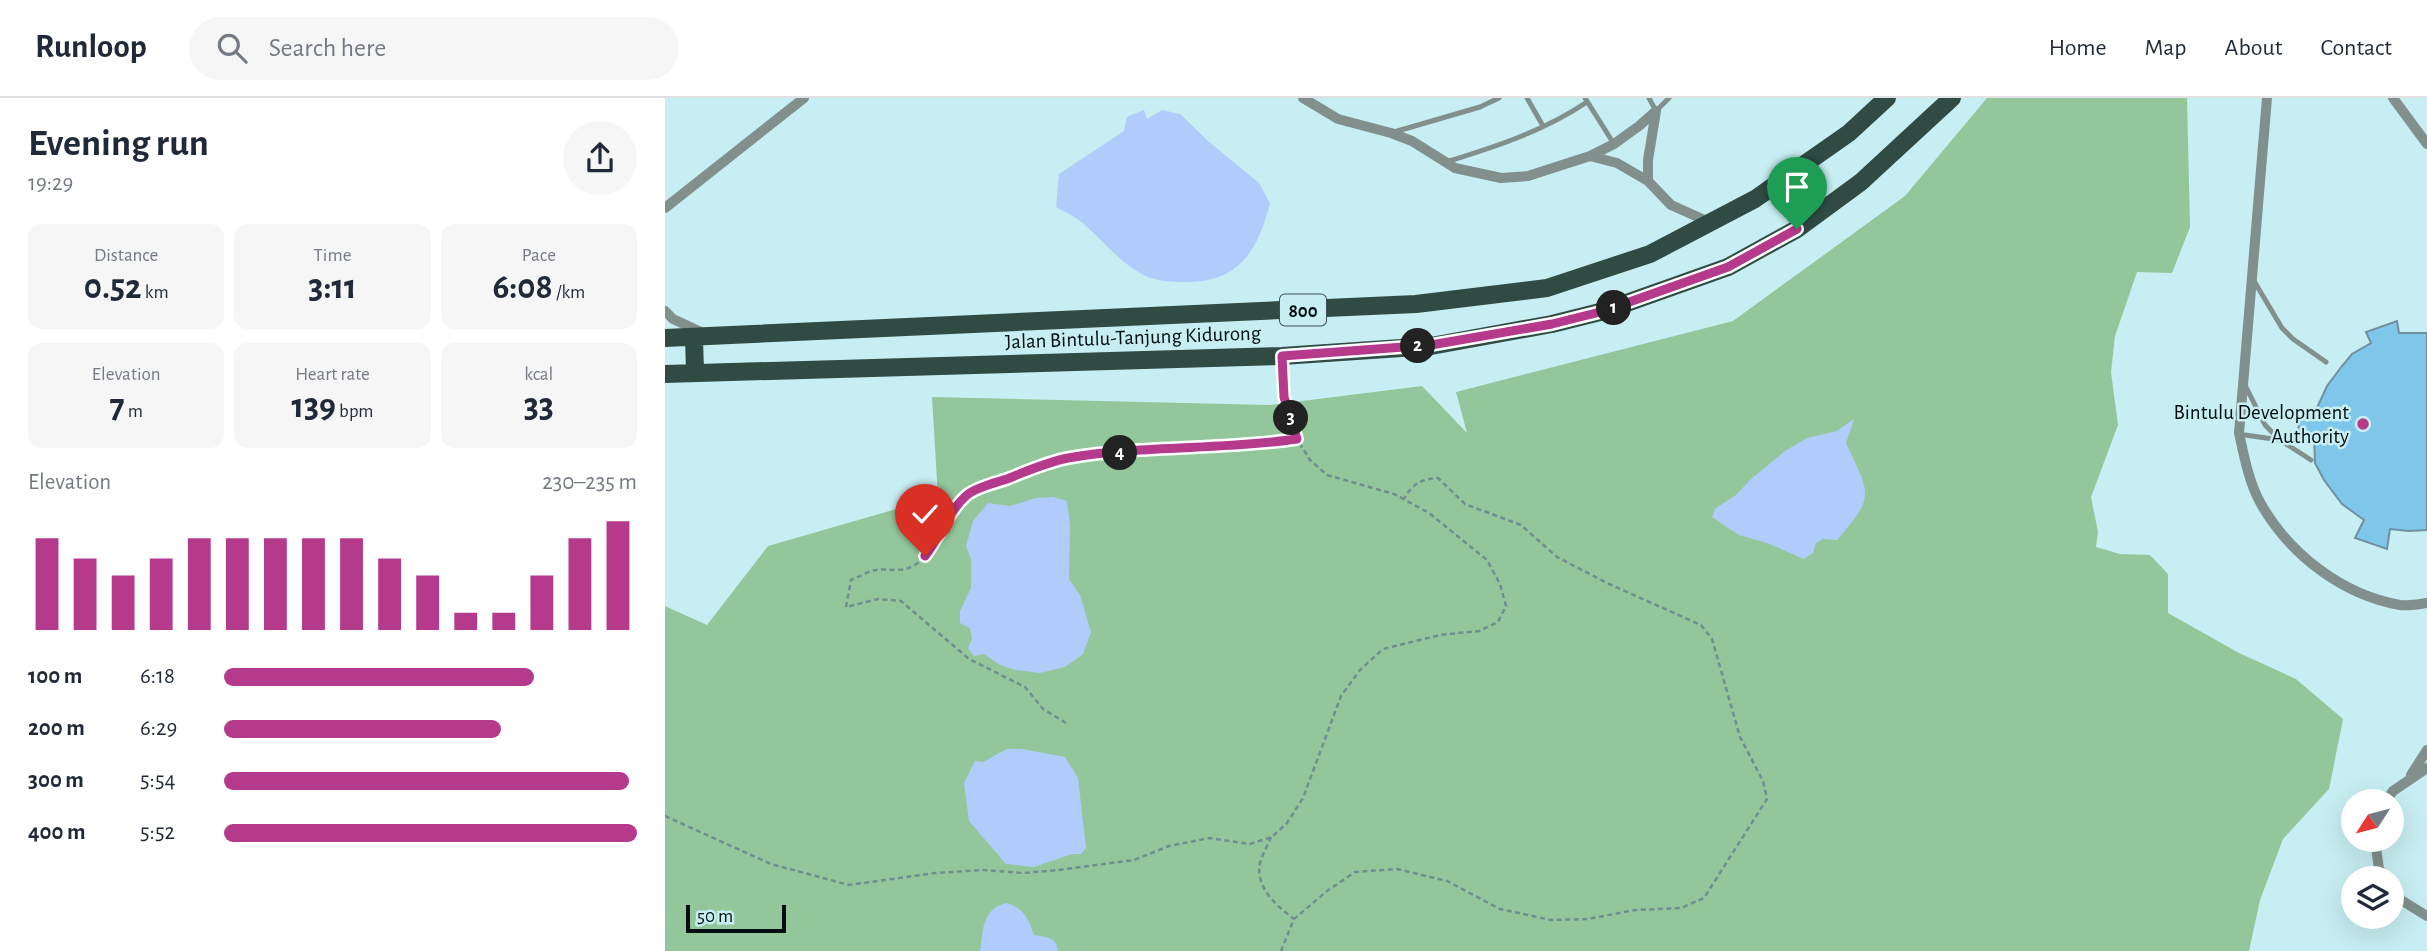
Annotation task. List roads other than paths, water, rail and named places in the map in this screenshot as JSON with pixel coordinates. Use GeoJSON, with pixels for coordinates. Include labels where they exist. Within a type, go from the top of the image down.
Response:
{"type":"FeatureCollection","features":[{"type":"Feature","properties":{"kind":"main road","name":"Jalan Bintulu-Tanjung Kidurong"},"geometry":{"type":"LineString","coordinates":[[665,338],[1416,304],[1547,288],[1650,254],[1755,199],[1849,134],[1887,98]]}},
{"type":"Feature","properties":{"kind":"main road","name":"Jalan Bintulu-Tanjung Kidurong"},"geometry":{"type":"LineString","coordinates":[[665,374],[1282,356],[1431,345],[1552,324],[1604,311],[1728,267],[1797,229],[1861,182],[1952,98]]}},
{"type":"Feature","properties":{"kind":"main road"},"geometry":{"type":"LineString","coordinates":[[695,372],[702,336]]}},
{"type":"Feature","properties":{"kind":"street"},"geometry":{"type":"LineString","coordinates":[[667,208],[804,98]]}},
{"type":"Feature","properties":{"kind":"street"},"geometry":{"type":"LineString","coordinates":[[1303,98],[1338,119],[1412,141],[1455,168],[1501,178],[1528,176],[1590,156],[1614,144],[1656,111]]}},
{"type":"Feature","properties":{"kind":"street"},"geometry":{"type":"LineString","coordinates":[[2267,98],[2239,433],[2245,461],[2260,502],[2280,533],[2315,565],[2352,591],[2403,606],[2427,603]]}},
{"type":"Feature","properties":{"kind":"street"},"geometry":{"type":"LineString","coordinates":[[2393,98],[2427,144]]}},
{"type":"Feature","properties":{"kind":"street"},"geometry":{"type":"LineString","coordinates":[[1648,181],[1648,160],[1656,111]]}},
{"type":"Feature","properties":{"kind":"street"},"geometry":{"type":"LineString","coordinates":[[1590,156],[1617,163],[1648,181],[1671,205],[1709,222]]}},
{"type":"Feature","properties":{"kind":"street"},"geometry":{"type":"LineString","coordinates":[[665,311],[673,319],[702,336]]}},
{"type":"Feature","properties":{"kind":"street"},"geometry":{"type":"LineString","coordinates":[[2410,778],[2427,750]]}},
{"type":"Feature","properties":{"kind":"street"},"geometry":{"type":"LineString","coordinates":[[2396,789],[2427,768]]}},
{"type":"Feature","properties":{"kind":"street"},"geometry":{"type":"LineString","coordinates":[[2404,902],[2427,916]]}},
{"type":"Feature","properties":{"kind":"lane"},"geometry":{"type":"LineString","coordinates":[[1391,133],[1480,107],[1499,98]]}},
{"type":"Feature","properties":{"kind":"lane"},"geometry":{"type":"LineString","coordinates":[[1527,98],[1543,126]]}},
{"type":"Feature","properties":{"kind":"lane"},"geometry":{"type":"LineString","coordinates":[[1649,98],[1656,111],[1669,98]]}},
{"type":"Feature","properties":{"kind":"lane"},"geometry":{"type":"LineString","coordinates":[[1444,163],[1501,145],[1543,126],[1586,100],[1614,144]]}},
{"type":"Feature","properties":{"kind":"lane"},"geometry":{"type":"LineString","coordinates":[[2251,275],[2282,328],[2326,362]]}},
{"type":"Feature","properties":{"kind":"lane"},"geometry":{"type":"LineString","coordinates":[[2244,384],[2265,425],[2280,440],[2311,460]]}},
{"type":"Feature","properties":{"kind":"lane"},"geometry":{"type":"LineString","coordinates":[[2245,435],[2280,440]]}},
{"type":"Feature","properties":{"kind":"water"},"geometry":{"type":"Polygon","coordinates":[[[1144,110],[1147,119],[1162,110],[1180,114],[1259,183],[1270,203],[1265,221],[1250,252],[1229,272],[1198,282],[1156,280],[1123,261],[1081,221],[1056,207],[1059,174],[1124,131],[1127,117],[1144,110]]]}},
{"type":"Feature","properties":{"kind":"water"},"geometry":{"type":"Polygon","coordinates":[[[1854,419],[1846,443],[1860,474],[1865,494],[1858,513],[1837,540],[1823,539],[1816,543],[1813,553],[1804,559],[1767,543],[1739,535],[1712,517],[1716,508],[1736,495],[1785,451],[1807,438],[1837,431],[1854,419]]]}},
{"type":"Feature","properties":{"kind":"water"},"geometry":{"type":"Polygon","coordinates":[[[1053,497],[1067,501],[1070,525],[1069,579],[1080,595],[1091,632],[1083,654],[1065,667],[1040,673],[1000,665],[984,654],[974,656],[968,648],[972,639],[970,628],[960,623],[960,611],[971,588],[971,559],[966,546],[973,521],[988,503],[1010,506],[1036,498],[1053,497]]]}},
{"type":"Feature","properties":{"kind":"water"},"geometry":{"type":"Polygon","coordinates":[[[1007,749],[1065,757],[1078,778],[1086,848],[1081,854],[1072,854],[1034,867],[1006,864],[969,821],[964,783],[975,761],[983,762],[1007,749]]]}},
{"type":"Feature","properties":{"kind":"water"},"geometry":{"type":"Polygon","coordinates":[[[1007,903],[1025,915],[1034,935],[1053,940],[1058,951],[980,951],[988,915],[1007,903]]]}},
{"type":"Feature","properties":{"kind":"place","name":"Bintulu Development Authority"},"geometry":{"type":"Point","coordinates":[2363,424]}}]}
